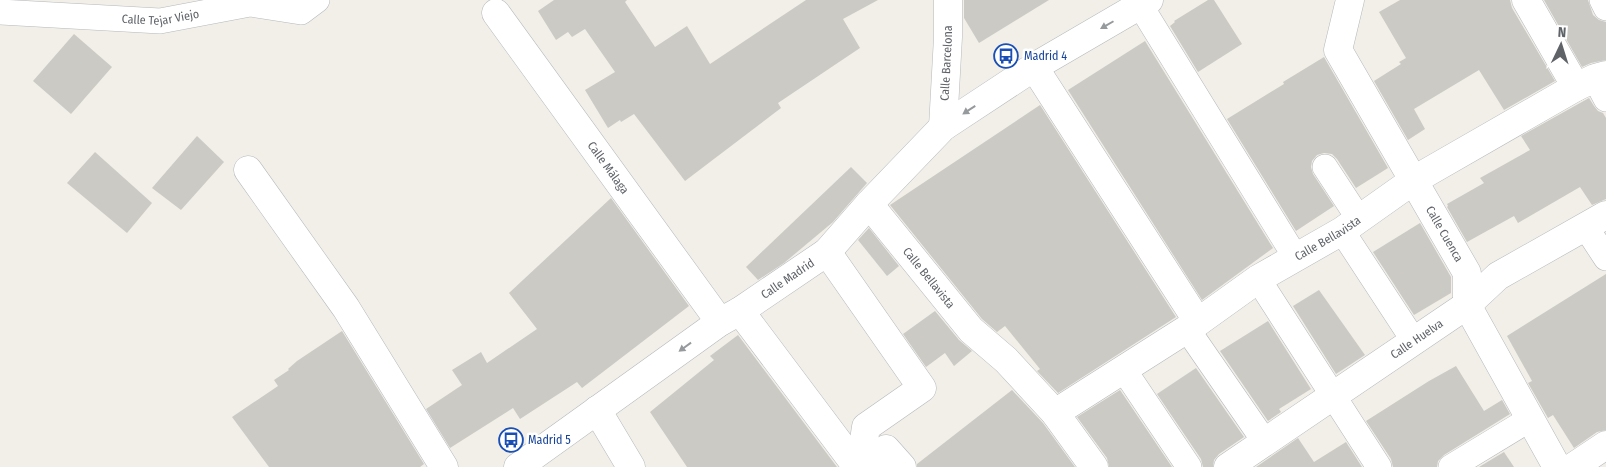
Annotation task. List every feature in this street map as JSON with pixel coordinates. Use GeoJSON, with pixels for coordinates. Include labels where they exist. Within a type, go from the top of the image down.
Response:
{"type":"FeatureCollection","features":[{"type":"Feature","properties":{"kind":"street","name":"Calle Tejar Viejo"},"geometry":{"type":"LineString","coordinates":[[0,12],[160,21],[250,4],[301,12],[317,0]]}},
{"type":"Feature","properties":{"kind":"street","name":"Calle Barcelona"},"geometry":{"type":"LineString","coordinates":[[944,127],[948,0]]}},
{"type":"Feature","properties":{"kind":"street","name":"Calle Cuenca"},"geometry":{"type":"LineString","coordinates":[[1350,0],[1338,50],[1467,273],[1467,305],[1557,467]]}},
{"type":"Feature","properties":{"kind":"street"},"geometry":{"type":"LineString","coordinates":[[1526,0],[1596,85]]}},
{"type":"Feature","properties":{"kind":"street"},"geometry":{"type":"LineString","coordinates":[[1602,0],[1606,8]]}},
{"type":"Feature","properties":{"kind":"street","name":"Calle Madrid"},"geometry":{"type":"LineString","coordinates":[[518,467],[730,316],[827,252],[869,204],[944,127],[1034,67],[1145,3]]}},
{"type":"Feature","properties":{"kind":"street"},"geometry":{"type":"LineString","coordinates":[[1145,3],[1296,258]]}},
{"type":"Feature","properties":{"kind":"street","name":"Calle Málaga"},"geometry":{"type":"LineString","coordinates":[[496,13],[730,316],[858,467]]}},
{"type":"Feature","properties":{"kind":"street"},"geometry":{"type":"LineString","coordinates":[[1034,67],[1264,442]]}},
{"type":"Feature","properties":{"kind":"street","name":"Calle Bellavista"},"geometry":{"type":"LineString","coordinates":[[1055,413],[1192,326],[1258,280],[1351,225],[1414,180],[1596,85]]}},
{"type":"Feature","properties":{"kind":"street"},"geometry":{"type":"LineString","coordinates":[[1325,167],[1351,225],[1414,341]]}},
{"type":"Feature","properties":{"kind":"street"},"geometry":{"type":"LineString","coordinates":[[248,170],[346,308],[444,467]]}},
{"type":"Feature","properties":{"kind":"street","name":"Calle Bellavista"},"geometry":{"type":"LineString","coordinates":[[869,204],[971,330],[1006,360],[1055,413],[1094,467]]}},
{"type":"Feature","properties":{"kind":"street"},"geometry":{"type":"LineString","coordinates":[[1596,221],[1606,258]]}},
{"type":"Feature","properties":{"kind":"street","name":"Calle Huelva"},"geometry":{"type":"LineString","coordinates":[[1228,467],[1467,305],[1498,276],[1596,221]]}},
{"type":"Feature","properties":{"kind":"street"},"geometry":{"type":"LineString","coordinates":[[827,252],[922,388],[866,427],[858,467]]}},
{"type":"Feature","properties":{"kind":"street"},"geometry":{"type":"LineString","coordinates":[[1258,280],[1379,467]]}},
{"type":"Feature","properties":{"kind":"street"},"geometry":{"type":"LineString","coordinates":[[1124,370],[1189,467]]}},
{"type":"Feature","properties":{"kind":"street"},"geometry":{"type":"LineString","coordinates":[[597,410],[631,467]]}},
{"type":"Feature","properties":{"kind":"street"},"geometry":{"type":"LineString","coordinates":[[1451,467],[1530,418]]}},
{"type":"Feature","properties":{"kind":"street"},"geometry":{"type":"LineString","coordinates":[[1573,467],[1606,446]]}},
{"type":"Feature","properties":{"kind":"street"},"geometry":{"type":"LineString","coordinates":[[864,467],[886,449],[902,467]]}},
{"type":"Feature","properties":{"kind":"building"},"geometry":{"type":"Polygon","coordinates":[[[554,0],[627,0],[625,2],[655,47],[687,26],[710,64],[806,0],[878,0],[843,19],[860,48],[778,103],[781,108],[685,181],[634,114],[608,128],[585,90],[615,72],[585,29],[572,37],[568,32],[556,40],[538,11],[554,0]]]}},
{"type":"Feature","properties":{"kind":"building"},"geometry":{"type":"Polygon","coordinates":[[[964,0],[1049,0],[979,43],[964,18],[964,0]]]}},
{"type":"Feature","properties":{"kind":"building"},"geometry":{"type":"Polygon","coordinates":[[[1208,0],[1214,0],[1242,44],[1198,72],[1170,26],[1174,21],[1208,0]]]}},
{"type":"Feature","properties":{"kind":"building"},"geometry":{"type":"Polygon","coordinates":[[[1400,0],[1510,0],[1512,8],[1555,81],[1504,110],[1479,70],[1414,109],[1425,129],[1408,140],[1374,81],[1401,64],[1399,62],[1406,58],[1379,12],[1400,0]]]}},
{"type":"Feature","properties":{"kind":"building"},"geometry":{"type":"Polygon","coordinates":[[[1544,0],[1588,0],[1593,15],[1599,20],[1606,22],[1606,60],[1582,67],[1544,0]]]}},
{"type":"Feature","properties":{"kind":"building"},"geometry":{"type":"Polygon","coordinates":[[[74,34],[112,67],[71,114],[33,81],[74,34]]]}},
{"type":"Feature","properties":{"kind":"building"},"geometry":{"type":"Polygon","coordinates":[[[1145,41],[1273,248],[1202,300],[1068,90],[1145,41]]]}},
{"type":"Feature","properties":{"kind":"building"},"geometry":{"type":"Polygon","coordinates":[[[1324,57],[1388,168],[1356,188],[1332,154],[1324,153],[1317,155],[1312,161],[1313,174],[1334,206],[1296,231],[1227,119],[1324,57]]]}},
{"type":"Feature","properties":{"kind":"building"},"geometry":{"type":"Polygon","coordinates":[[[1589,98],[1598,111],[1603,113],[1606,118],[1606,199],[1592,205],[1580,187],[1518,223],[1514,216],[1467,242],[1447,204],[1484,183],[1480,178],[1530,150],[1521,136],[1589,98]]]}},
{"type":"Feature","properties":{"kind":"building"},"geometry":{"type":"Polygon","coordinates":[[[1040,105],[1176,317],[1058,393],[1037,371],[1040,369],[1005,326],[997,332],[982,319],[890,205],[1040,105]]]}},
{"type":"Feature","properties":{"kind":"building"},"geometry":{"type":"Polygon","coordinates":[[[197,136],[224,162],[181,210],[152,188],[197,136]]]}},
{"type":"Feature","properties":{"kind":"building"},"geometry":{"type":"Polygon","coordinates":[[[95,152],[152,203],[127,233],[67,183],[95,152]]]}},
{"type":"Feature","properties":{"kind":"building"},"geometry":{"type":"Polygon","coordinates":[[[851,167],[867,183],[833,222],[784,263],[758,280],[746,267],[851,167]]]}},
{"type":"Feature","properties":{"kind":"building"},"geometry":{"type":"Polygon","coordinates":[[[611,198],[689,306],[582,388],[577,382],[520,419],[513,408],[450,448],[426,409],[462,385],[452,370],[481,352],[487,363],[537,329],[509,293],[611,198]]]}},
{"type":"Feature","properties":{"kind":"building"},"geometry":{"type":"Polygon","coordinates":[[[1420,223],[1451,277],[1451,293],[1414,315],[1373,252],[1420,223]]]}},
{"type":"Feature","properties":{"kind":"building"},"geometry":{"type":"Polygon","coordinates":[[[869,228],[899,266],[887,276],[858,240],[869,228]]]}},
{"type":"Feature","properties":{"kind":"building"},"geometry":{"type":"Polygon","coordinates":[[[1606,274],[1606,430],[1597,432],[1574,448],[1553,415],[1548,418],[1528,383],[1532,381],[1507,336],[1606,274]]]}},
{"type":"Feature","properties":{"kind":"building"},"geometry":{"type":"Polygon","coordinates":[[[1319,290],[1365,355],[1336,374],[1293,306],[1319,290]]]}},
{"type":"Feature","properties":{"kind":"building"},"geometry":{"type":"Polygon","coordinates":[[[935,311],[959,340],[972,351],[954,366],[945,353],[926,367],[903,334],[935,311]]]}},
{"type":"Feature","properties":{"kind":"building"},"geometry":{"type":"Polygon","coordinates":[[[1268,321],[1311,389],[1279,409],[1281,412],[1268,421],[1220,351],[1268,321]]]}},
{"type":"Feature","properties":{"kind":"building"},"geometry":{"type":"Polygon","coordinates":[[[342,331],[424,464],[420,467],[269,467],[232,417],[278,386],[274,380],[289,370],[297,361],[342,331]]]}},
{"type":"Feature","properties":{"kind":"building"},"geometry":{"type":"Polygon","coordinates":[[[738,335],[837,467],[687,467],[650,412],[714,360],[710,356],[738,335]]]}},
{"type":"Feature","properties":{"kind":"building"},"geometry":{"type":"Polygon","coordinates":[[[1456,366],[1484,411],[1502,400],[1510,414],[1444,455],[1438,461],[1437,467],[1393,467],[1391,459],[1366,421],[1456,366]]]}},
{"type":"Feature","properties":{"kind":"building"},"geometry":{"type":"Polygon","coordinates":[[[1196,368],[1244,437],[1219,454],[1214,460],[1213,467],[1203,467],[1201,459],[1157,394],[1196,368]]]}},
{"type":"Feature","properties":{"kind":"building"},"geometry":{"type":"Polygon","coordinates":[[[1012,390],[1043,423],[1075,467],[917,467],[917,464],[1012,390]]]}},
{"type":"Feature","properties":{"kind":"building"},"geometry":{"type":"Polygon","coordinates":[[[1120,390],[1172,467],[1109,467],[1107,458],[1077,417],[1120,390]]]}},
{"type":"Feature","properties":{"kind":"building"},"geometry":{"type":"Polygon","coordinates":[[[1298,438],[1314,462],[1346,442],[1362,467],[1256,467],[1298,438]]]}},
{"type":"Feature","properties":{"kind":"building"},"geometry":{"type":"Polygon","coordinates":[[[1504,452],[1514,467],[1479,467],[1504,452]]]}},
{"type":"Feature","properties":{"kind":"place","name":"Madrid 4"},"geometry":{"type":"Point","coordinates":[1006,56]}},
{"type":"Feature","properties":{"kind":"place","name":"Madrid 5"},"geometry":{"type":"Point","coordinates":[511,440]}}]}
